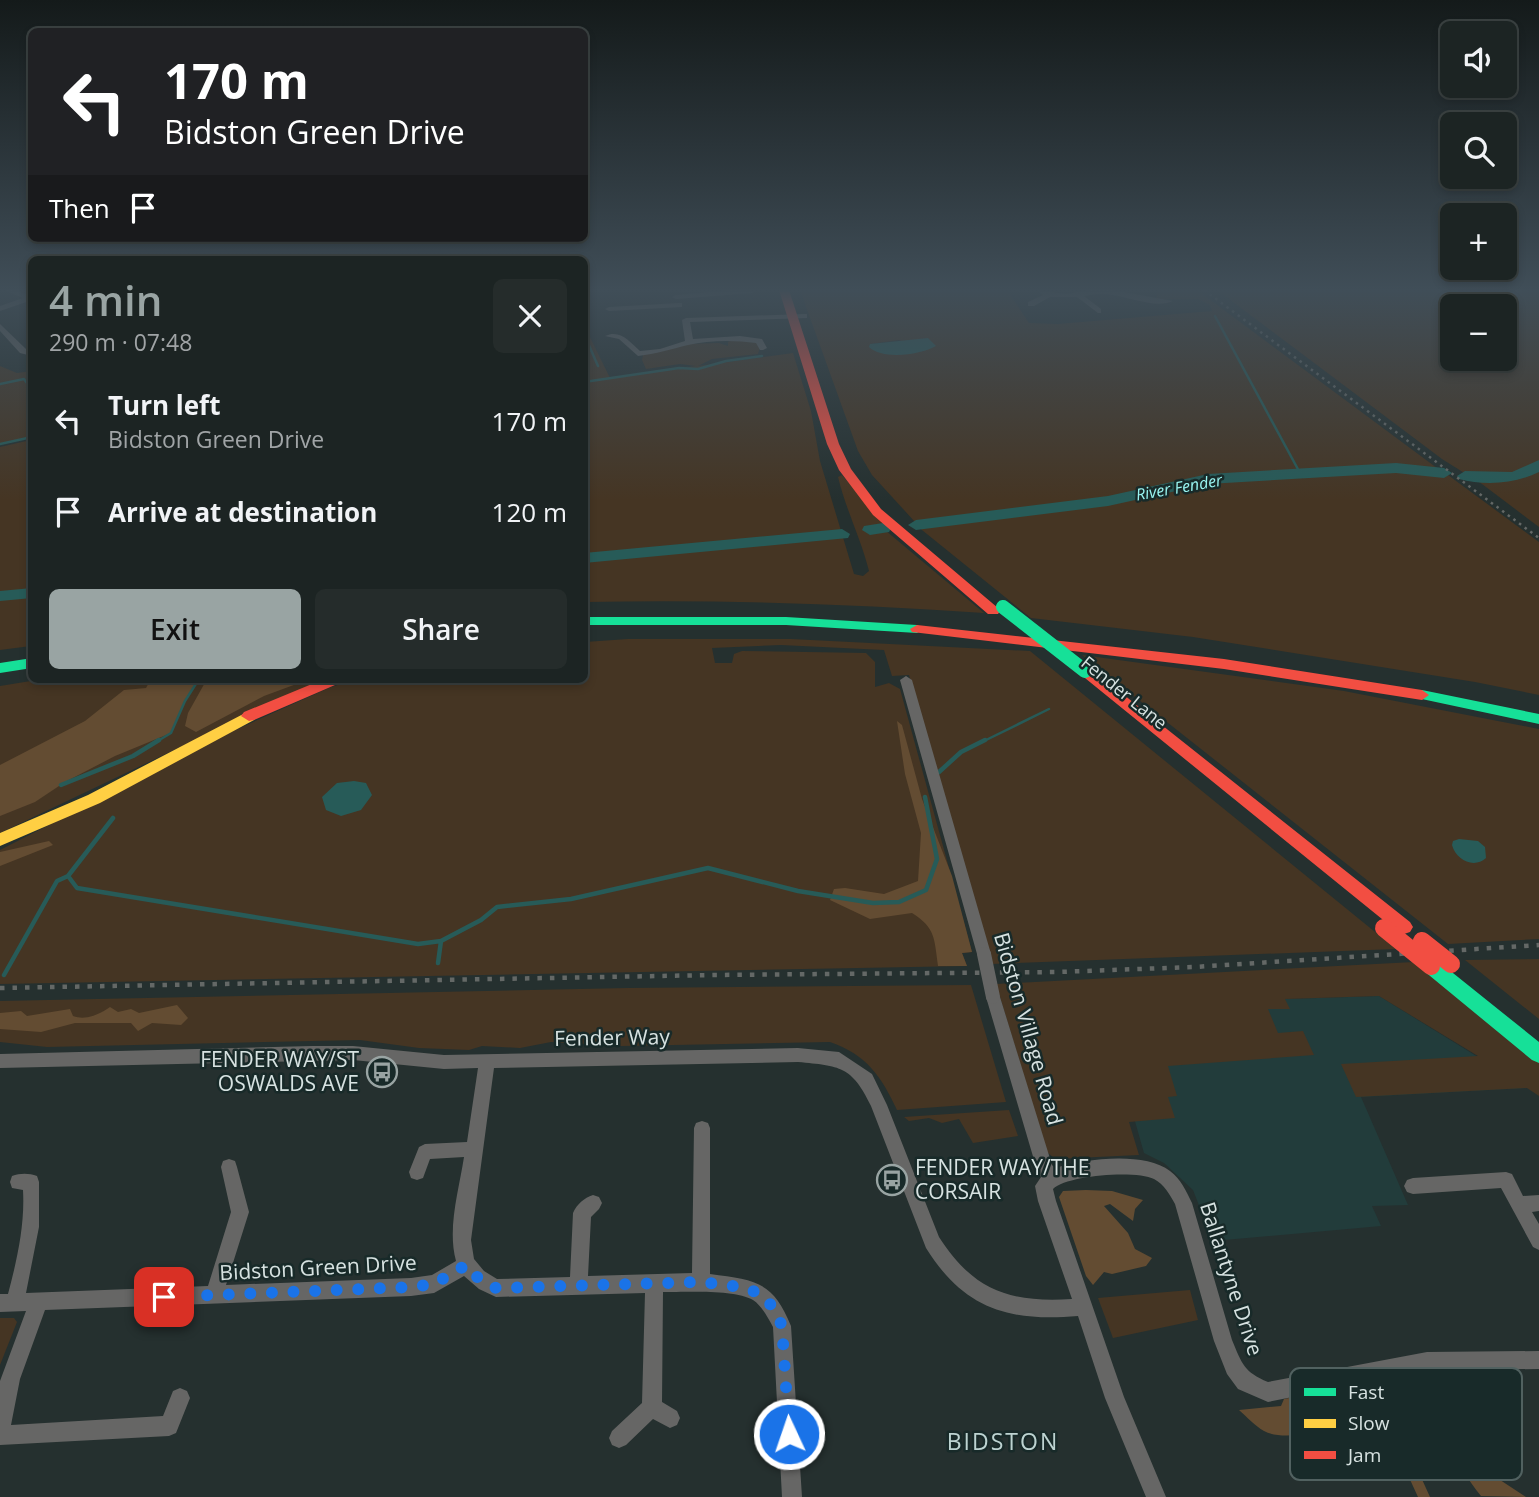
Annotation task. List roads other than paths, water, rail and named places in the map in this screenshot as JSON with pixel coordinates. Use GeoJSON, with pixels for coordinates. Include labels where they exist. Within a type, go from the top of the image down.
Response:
{"type":"FeatureCollection","features":[{"type":"Feature","properties":{"kind":"main road","name":"Fender Lane"},"geometry":{"type":"LineString","coordinates":[[814,360],[855,467],[889,509],[998,609],[1539,1035]]}},
{"type":"Feature","properties":{"kind":"main road"},"geometry":{"type":"LineString","coordinates":[[588,608],[703,608],[904,614],[1071,630]]}},
{"type":"Feature","properties":{"kind":"main road"},"geometry":{"type":"LineString","coordinates":[[588,621],[854,624],[949,632],[1267,668],[1384,687],[1539,719]]}},
{"type":"Feature","properties":{"kind":"main road"},"geometry":{"type":"LineString","coordinates":[[588,634],[699,631],[949,632]]}},
{"type":"Feature","properties":{"kind":"main road"},"geometry":{"type":"LineString","coordinates":[[0,656],[28,652]]}},
{"type":"Feature","properties":{"kind":"main road"},"geometry":{"type":"LineString","coordinates":[[0,668],[28,664]]}},
{"type":"Feature","properties":{"kind":"main road"},"geometry":{"type":"LineString","coordinates":[[1338,665],[1539,705]]}},
{"type":"Feature","properties":{"kind":"main road","name":"Fender Lane"},"geometry":{"type":"LineString","coordinates":[[1079,674],[1539,1054]]}},
{"type":"Feature","properties":{"kind":"main road"},"geometry":{"type":"LineString","coordinates":[[0,679],[28,675]]}},
{"type":"Feature","properties":{"kind":"main road"},"geometry":{"type":"LineString","coordinates":[[0,840],[60,816],[202,739],[326,683]]}},
{"type":"Feature","properties":{"kind":"street"},"geometry":{"type":"LineString","coordinates":[[639,360],[640,368]]}},
{"type":"Feature","properties":{"kind":"street","name":"Bidston Village Road"},"geometry":{"type":"LineString","coordinates":[[906,681],[984,954],[993,997],[1045,1170],[1053,1177]]}},
{"type":"Feature","properties":{"kind":"street","name":"Fender Way"},"geometry":{"type":"LineString","coordinates":[[0,1061],[353,1053],[443,1062],[798,1055],[839,1059],[866,1079],[943,1264],[998,1303],[1033,1310],[1082,1307]]}},
{"type":"Feature","properties":{"kind":"street"},"geometry":{"type":"LineString","coordinates":[[487,1061],[461,1229],[461,1251],[466,1265],[481,1281],[496,1288],[701,1282],[741,1287],[759,1293],[774,1308],[782,1326],[792,1497]]}},
{"type":"Feature","properties":{"kind":"street"},"geometry":{"type":"LineString","coordinates":[[701,1282],[702,1128]]}},
{"type":"Feature","properties":{"kind":"street"},"geometry":{"type":"LineString","coordinates":[[417,1172],[425,1152],[474,1149]]}},
{"type":"Feature","properties":{"kind":"street"},"geometry":{"type":"LineString","coordinates":[[214,1296],[240,1212],[229,1167]]}},
{"type":"Feature","properties":{"kind":"street","name":"Ballantyne Drive"},"geometry":{"type":"LineString","coordinates":[[1053,1177],[1071,1172],[1139,1167],[1154,1171],[1173,1185],[1183,1203],[1223,1341],[1234,1367],[1245,1382],[1258,1390],[1268,1392],[1290,1388]]}},
{"type":"Feature","properties":{"kind":"street"},"geometry":{"type":"LineString","coordinates":[[1053,1177],[1044,1186],[1047,1200],[1115,1398],[1156,1497]]}},
{"type":"Feature","properties":{"kind":"street"},"geometry":{"type":"LineString","coordinates":[[1413,1185],[1506,1180],[1539,1241]]}},
{"type":"Feature","properties":{"kind":"street"},"geometry":{"type":"LineString","coordinates":[[8,1303],[26,1259],[34,1207],[31,1182],[18,1182]]}},
{"type":"Feature","properties":{"kind":"street"},"geometry":{"type":"LineString","coordinates":[[579,1285],[582,1213],[593,1203]]}},
{"type":"Feature","properties":{"kind":"street"},"geometry":{"type":"LineString","coordinates":[[1518,1204],[1539,1203]]}},
{"type":"Feature","properties":{"kind":"street","name":"Bidston Green Drive"},"geometry":{"type":"LineString","coordinates":[[8,1303],[411,1287],[434,1284],[466,1265]]}},
{"type":"Feature","properties":{"kind":"street"},"geometry":{"type":"LineString","coordinates":[[619,1438],[652,1406],[654,1284]]}},
{"type":"Feature","properties":{"kind":"street"},"geometry":{"type":"LineString","coordinates":[[0,1428],[10,1379],[39,1301]]}},
{"type":"Feature","properties":{"kind":"street","name":"Ballantyne Drive"},"geometry":{"type":"LineString","coordinates":[[1391,1368],[1427,1361],[1539,1360]]}},
{"type":"Feature","properties":{"kind":"street"},"geometry":{"type":"LineString","coordinates":[[0,1435],[169,1426],[180,1398]]}},
{"type":"Feature","properties":{"kind":"street"},"geometry":{"type":"LineString","coordinates":[[652,1406],[670,1418]]}},
{"type":"Feature","properties":{"kind":"water"},"geometry":{"type":"Polygon","coordinates":[[[337,783],[366,783],[372,795],[361,810],[341,816],[326,810],[322,797],[337,783]]]}},
{"type":"Feature","properties":{"kind":"water"},"geometry":{"type":"Polygon","coordinates":[[[1453,841],[1478,841],[1485,847],[1486,858],[1476,863],[1461,859],[1452,845],[1453,841]]]}},
{"type":"Feature","properties":{"kind":"waterway"},"geometry":{"type":"LineString","coordinates":[[595,360],[598,366]]}},
{"type":"Feature","properties":{"kind":"waterway"},"geometry":{"type":"LineString","coordinates":[[588,381],[679,368],[698,369],[734,360]]}},
{"type":"Feature","properties":{"kind":"waterway"},"geometry":{"type":"LineString","coordinates":[[1239,360],[1300,473]]}},
{"type":"Feature","properties":{"kind":"waterway"},"geometry":{"type":"LineString","coordinates":[[0,384],[24,379],[28,384]]}},
{"type":"Feature","properties":{"kind":"waterway"},"geometry":{"type":"LineString","coordinates":[[0,444],[28,438]]}},
{"type":"Feature","properties":{"kind":"waterway","name":"River Fender"},"geometry":{"type":"LineString","coordinates":[[1465,476],[1513,476],[1539,465]]}},
{"type":"Feature","properties":{"kind":"waterway","name":"River Fender"},"geometry":{"type":"LineString","coordinates":[[916,525],[1108,501],[1208,479],[1396,468],[1444,473]]}},
{"type":"Feature","properties":{"kind":"waterway","name":"River Fender"},"geometry":{"type":"LineString","coordinates":[[870,530],[883,528]]}},
{"type":"Feature","properties":{"kind":"waterway","name":"River Fender"},"geometry":{"type":"LineString","coordinates":[[588,558],[842,534]]}},
{"type":"Feature","properties":{"kind":"waterway","name":"River Fender"},"geometry":{"type":"LineString","coordinates":[[0,596],[28,593]]}},
{"type":"Feature","properties":{"kind":"waterway"},"geometry":{"type":"LineString","coordinates":[[156,742],[171,733],[196,683]]}},
{"type":"Feature","properties":{"kind":"waterway"},"geometry":{"type":"LineString","coordinates":[[982,742],[1049,709]]}},
{"type":"Feature","properties":{"kind":"waterway"},"geometry":{"type":"LineString","coordinates":[[61,785],[133,756],[159,740]]}},
{"type":"Feature","properties":{"kind":"waterway"},"geometry":{"type":"LineString","coordinates":[[939,772],[961,752],[985,740]]}},
{"type":"Feature","properties":{"kind":"waterway"},"geometry":{"type":"LineString","coordinates":[[441,941],[481,920],[497,907],[571,899],[708,868],[798,891],[873,903],[899,902],[926,890],[937,859],[925,797]]}},
{"type":"Feature","properties":{"kind":"waterway"},"geometry":{"type":"LineString","coordinates":[[68,876],[113,818]]}},
{"type":"Feature","properties":{"kind":"waterway"},"geometry":{"type":"LineString","coordinates":[[4,975],[57,881],[68,876]]}},
{"type":"Feature","properties":{"kind":"waterway"},"geometry":{"type":"LineString","coordinates":[[68,876],[77,888],[418,944],[441,941]]}},
{"type":"Feature","properties":{"kind":"waterway"},"geometry":{"type":"LineString","coordinates":[[438,963],[441,941]]}},
{"type":"Feature","properties":{"kind":"railway"},"geometry":{"type":"LineString","coordinates":[[1298,360],[1539,538]]}},
{"type":"Feature","properties":{"kind":"railway"},"geometry":{"type":"LineString","coordinates":[[0,988],[713,975],[1057,972],[1194,967],[1539,945]]}},
{"type":"Feature","properties":{"kind":"place","name":"FENDER WAY/ST OSWALDS AVE"},"geometry":{"type":"Point","coordinates":[382,1072]}},
{"type":"Feature","properties":{"kind":"place","name":"FENDER WAY/THE CORSAIR"},"geometry":{"type":"Point","coordinates":[892,1180]}},
{"type":"Feature","properties":{"kind":"district","name":"BIDSTON"},"geometry":{"type":"Point","coordinates":[1003,1442]}}]}
